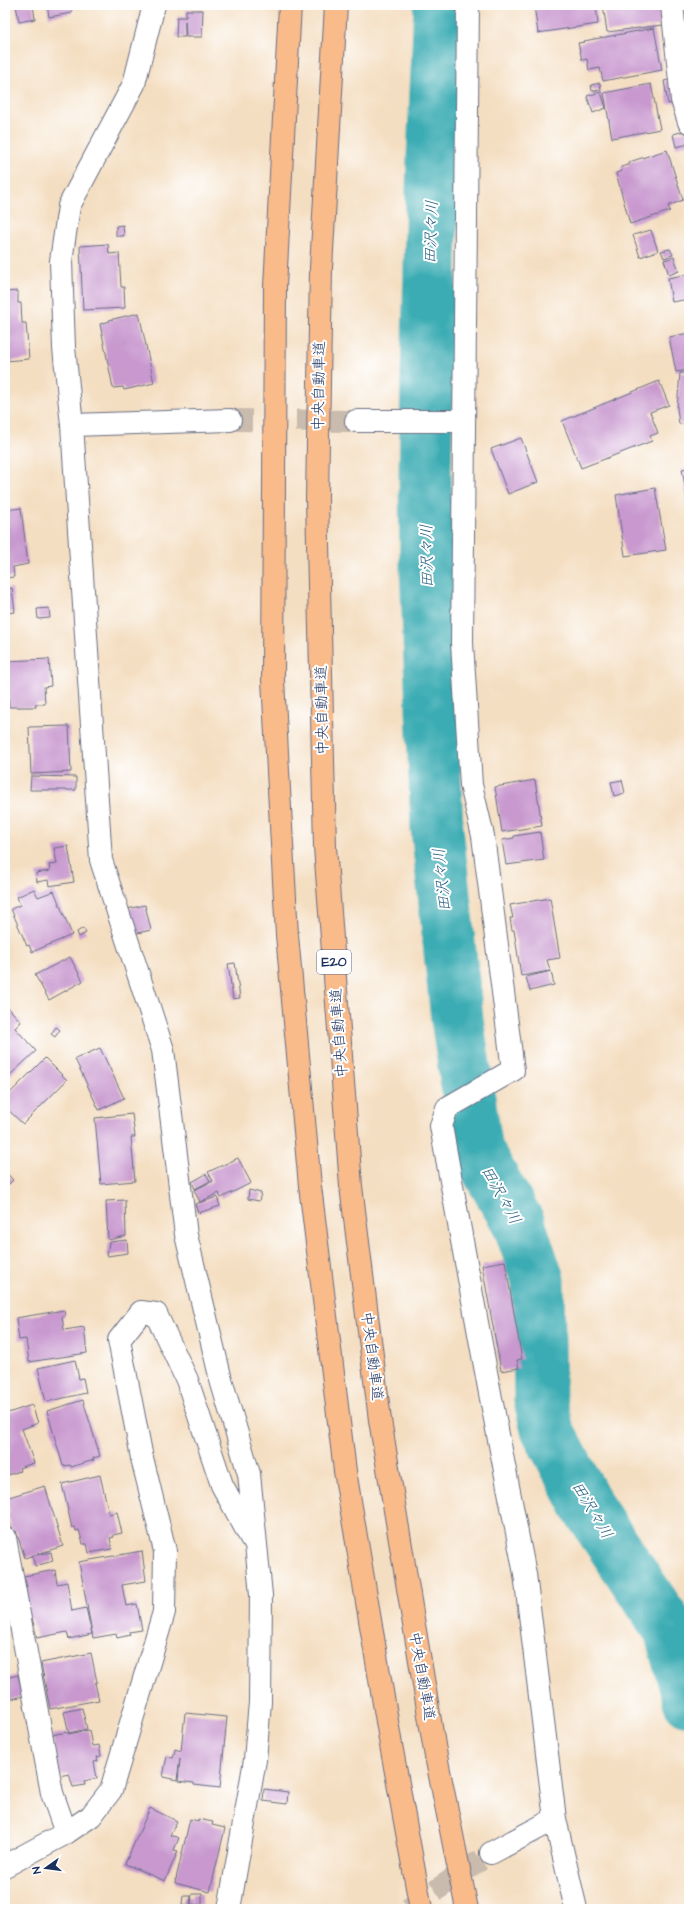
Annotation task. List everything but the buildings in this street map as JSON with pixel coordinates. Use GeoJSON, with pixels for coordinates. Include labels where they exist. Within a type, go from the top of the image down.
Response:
{"type":"FeatureCollection","features":[{"type":"Feature","properties":{"kind":"highway"},"geometry":{"type":"LineString","coordinates":[[290,5],[275,287],[273,664],[287,935],[310,1186],[345,1471],[391,1745],[421,1909]]}},
{"type":"Feature","properties":{"kind":"highway","name":"中央自動車道"},"geometry":{"type":"LineString","coordinates":[[336,5],[321,268],[317,491],[325,847],[351,1186],[380,1420],[435,1751],[467,1909]]}},
{"type":"Feature","properties":{"kind":"street"},"geometry":{"type":"LineString","coordinates":[[154,5],[134,84],[69,206],[61,261],[64,348],[72,425],[101,860],[162,1050],[186,1235],[221,1380],[249,1474],[261,1595],[260,1702],[255,1760],[229,1909]]}},
{"type":"Feature","properties":{"kind":"street"},"geometry":{"type":"LineString","coordinates":[[468,5],[466,48],[462,642],[471,785],[483,836],[513,1070],[447,1108],[441,1126],[487,1380],[525,1574],[556,1819],[576,1909]]}},
{"type":"Feature","properties":{"kind":"street"},"geometry":{"type":"LineString","coordinates":[[672,5],[682,100],[689,122]]}},
{"type":"Feature","properties":{"kind":"street"},"geometry":{"type":"LineString","coordinates":[[72,425],[230,420]]}},
{"type":"Feature","properties":{"kind":"street"},"geometry":{"type":"LineString","coordinates":[[356,421],[464,421]]}},
{"type":"Feature","properties":{"kind":"street"},"geometry":{"type":"LineString","coordinates":[[5,1866],[66,1833],[91,1816],[111,1790],[164,1612],[165,1550],[142,1458],[119,1340],[141,1312],[156,1314],[187,1380],[222,1485],[256,1546]]}},
{"type":"Feature","properties":{"kind":"street"},"geometry":{"type":"LineString","coordinates":[[5,1538],[52,1793],[66,1833]]}},
{"type":"Feature","properties":{"kind":"street"},"geometry":{"type":"LineString","coordinates":[[491,1853],[556,1819]]}},
{"type":"Feature","properties":{"kind":"waterway","name":"田沢々川"},"geometry":{"type":"LineString","coordinates":[[440,5],[433,156],[427,378],[425,474],[426,568],[437,828],[457,1019],[477,1151],[519,1224],[538,1280],[540,1400],[547,1429],[590,1511],[670,1630],[689,1700]]}},
{"type":"Feature","properties":{"kind":"tunnel"},"geometry":{"type":"LineString","coordinates":[[230,420],[356,421]]}},
{"type":"Feature","properties":{"kind":"tunnel"},"geometry":{"type":"LineString","coordinates":[[408,1909],[491,1853]]}}]}
